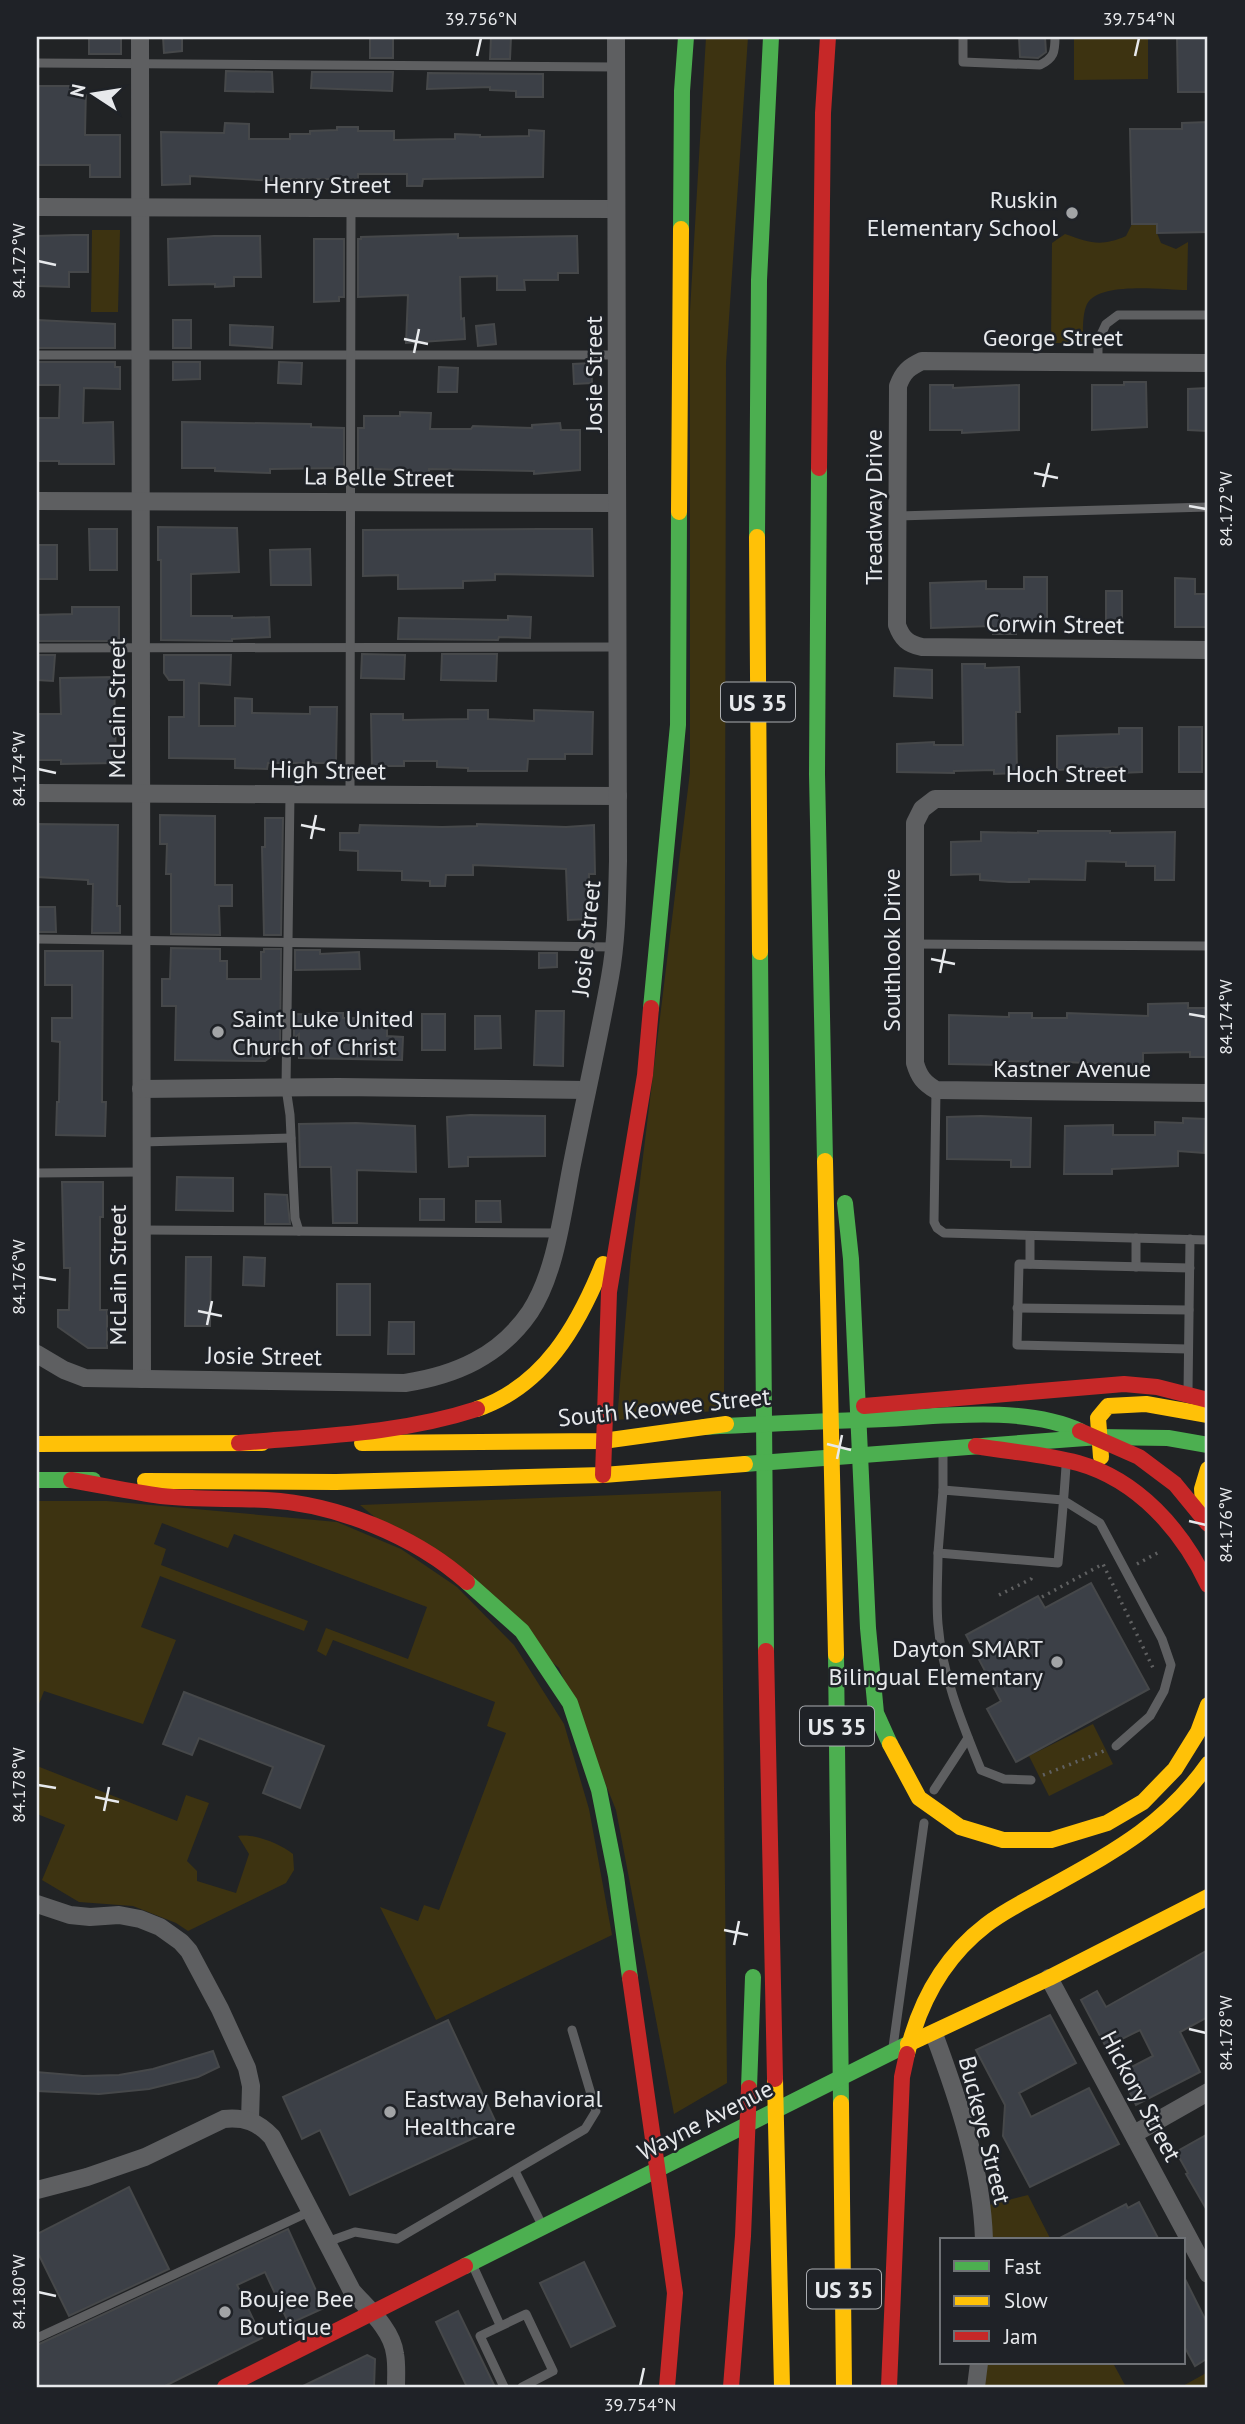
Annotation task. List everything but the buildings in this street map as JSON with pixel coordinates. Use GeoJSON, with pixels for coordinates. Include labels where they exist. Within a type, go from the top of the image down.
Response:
{"type":"FeatureCollection","features":[{"type":"Feature","properties":{"kind":"main road"},"geometry":{"type":"LineString","coordinates":[[603,1475],[610,1292],[645,1075],[678,725],[682,119],[686,37]]}},
{"type":"Feature","properties":{"kind":"main road","name":"US 35"},"geometry":{"type":"LineString","coordinates":[[771,37],[760,280],[757,514],[764,1495],[782,2387]]}},
{"type":"Feature","properties":{"kind":"main road","name":"US 35"},"geometry":{"type":"LineString","coordinates":[[828,37],[823,127],[817,774],[833,1485],[841,1966],[844,2387]]}},
{"type":"Feature","properties":{"kind":"main road"},"geometry":{"type":"LineString","coordinates":[[822,996],[851,1259],[868,1628],[876,1713],[900,1766],[919,1798],[960,1828],[1003,1840],[1051,1840],[1107,1823],[1143,1802],[1175,1769],[1198,1732],[1208,1705]]}},
{"type":"Feature","properties":{"kind":"main road"},"geometry":{"type":"LineString","coordinates":[[239,1443],[395,1428],[483,1407],[515,1389],[546,1364],[578,1318],[592,1295],[622,1214]]}},
{"type":"Feature","properties":{"kind":"main road","name":"South Keowee Street"},"geometry":{"type":"LineString","coordinates":[[37,1444],[441,1444],[603,1441],[879,1404],[1074,1387],[1124,1384],[1157,1387],[1208,1399]]}},
{"type":"Feature","properties":{"kind":"main road"},"geometry":{"type":"LineString","coordinates":[[1113,1477],[1101,1457],[1099,1437],[1098,1418],[1108,1406],[1128,1402],[1155,1404],[1208,1416]]}},
{"type":"Feature","properties":{"kind":"main road"},"geometry":{"type":"LineString","coordinates":[[704,1427],[944,1416],[1017,1416],[1059,1420],[1139,1457],[1175,1483],[1206,1520]]}},
{"type":"Feature","properties":{"kind":"main road"},"geometry":{"type":"LineString","coordinates":[[37,1480],[336,1482],[603,1475],[1099,1437],[1168,1438],[1208,1445]]}},
{"type":"Feature","properties":{"kind":"main road"},"geometry":{"type":"LineString","coordinates":[[976,1446],[1066,1461],[1113,1477],[1141,1497],[1174,1529],[1200,1563],[1208,1586]]}},
{"type":"Feature","properties":{"kind":"main road"},"geometry":{"type":"LineString","coordinates":[[1206,1520],[1202,1489],[1208,1469]]}},
{"type":"Feature","properties":{"kind":"main road"},"geometry":{"type":"LineString","coordinates":[[72,1480],[162,1496],[271,1500],[330,1511],[394,1532],[451,1568],[522,1631],[570,1703],[599,1790],[616,1876],[675,2293],[667,2387]]}},
{"type":"Feature","properties":{"kind":"main road"},"geometry":{"type":"LineString","coordinates":[[755,1914],[766,1640]]}},
{"type":"Feature","properties":{"kind":"main road"},"geometry":{"type":"LineString","coordinates":[[889,2387],[902,2077],[908,2045],[927,1992],[965,1942],[986,1925],[1137,1835],[1176,1805],[1208,1764]]}},
{"type":"Feature","properties":{"kind":"main road","name":"Wayne Avenue"},"geometry":{"type":"LineString","coordinates":[[225,2387],[892,2052],[1049,1978],[1208,1897]]}},
{"type":"Feature","properties":{"kind":"main road"},"geometry":{"type":"LineString","coordinates":[[731,2387],[743,2236],[754,1955]]}},
{"type":"Feature","properties":{"kind":"street","name":"McLain Street"},"geometry":{"type":"LineString","coordinates":[[140,37],[142,1379]]}},
{"type":"Feature","properties":{"kind":"street","name":"Josie Street"},"geometry":{"type":"LineString","coordinates":[[37,1354],[64,1370],[85,1378],[405,1383],[468,1366],[492,1352],[510,1336],[538,1297],[549,1268],[557,1233],[610,975],[618,872],[616,37]]}},
{"type":"Feature","properties":{"kind":"street","name":"Henry Street"},"geometry":{"type":"LineString","coordinates":[[37,207],[616,209]]}},
{"type":"Feature","properties":{"kind":"street","name":"George Street"},"geometry":{"type":"LineString","coordinates":[[903,374],[910,366],[922,361],[1208,363]]}},
{"type":"Feature","properties":{"kind":"street","name":"Treadway Drive"},"geometry":{"type":"LineString","coordinates":[[903,374],[898,386],[897,625],[904,639]]}},
{"type":"Feature","properties":{"kind":"street","name":"La Belle Street"},"geometry":{"type":"LineString","coordinates":[[37,501],[616,503]]}},
{"type":"Feature","properties":{"kind":"street","name":"Corwin Street"},"geometry":{"type":"LineString","coordinates":[[904,639],[912,645],[922,647],[1208,650]]}},
{"type":"Feature","properties":{"kind":"street","name":"High Street"},"geometry":{"type":"LineString","coordinates":[[37,793],[618,796]]}},
{"type":"Feature","properties":{"kind":"street","name":"Hoch Street"},"geometry":{"type":"LineString","coordinates":[[926,805],[941,797],[1208,799]]}},
{"type":"Feature","properties":{"kind":"street","name":"Southlook Drive"},"geometry":{"type":"LineString","coordinates":[[926,805],[915,823],[915,1063],[925,1084],[936,1090]]}},
{"type":"Feature","properties":{"kind":"street"},"geometry":{"type":"LineString","coordinates":[[141,1089],[587,1090]]}},
{"type":"Feature","properties":{"kind":"street","name":"Kastner Avenue"},"geometry":{"type":"LineString","coordinates":[[936,1090],[1208,1093]]}},
{"type":"Feature","properties":{"kind":"street"},"geometry":{"type":"LineString","coordinates":[[37,1903],[70,1915],[118,1915],[140,1919],[160,1927],[181,1942],[220,2009],[247,2068],[251,2086],[250,2120]]}},
{"type":"Feature","properties":{"kind":"street","name":"Hickory Street"},"geometry":{"type":"LineString","coordinates":[[1049,1978],[1208,2274]]}},
{"type":"Feature","properties":{"kind":"street","name":"Buckeye Street"},"geometry":{"type":"LineString","coordinates":[[933,2034],[953,2086],[978,2183],[984,2238]]}},
{"type":"Feature","properties":{"kind":"street"},"geometry":{"type":"LineString","coordinates":[[1134,2134],[1208,2092]]}},
{"type":"Feature","properties":{"kind":"street"},"geometry":{"type":"LineString","coordinates":[[37,2190],[87,2177],[145,2157],[224,2119],[250,2120],[272,2137],[352,2291],[372,2312],[391,2340],[395,2353],[396,2387]]}},
{"type":"Feature","properties":{"kind":"street"},"geometry":{"type":"LineString","coordinates":[[976,2387],[979,2364]]}},
{"type":"Feature","properties":{"kind":"lane"},"geometry":{"type":"LineString","coordinates":[[964,37],[963,62],[1040,65],[1050,60],[1055,52],[1055,37]]}},
{"type":"Feature","properties":{"kind":"lane"},"geometry":{"type":"LineString","coordinates":[[37,63],[616,67]]}},
{"type":"Feature","properties":{"kind":"lane"},"geometry":{"type":"LineString","coordinates":[[350,796],[351,208]]}},
{"type":"Feature","properties":{"kind":"lane"},"geometry":{"type":"LineString","coordinates":[[1098,362],[1098,341],[1106,324],[1118,315],[1208,314]]}},
{"type":"Feature","properties":{"kind":"lane"},"geometry":{"type":"LineString","coordinates":[[37,355],[617,355]]}},
{"type":"Feature","properties":{"kind":"lane"},"geometry":{"type":"LineString","coordinates":[[898,516],[1208,507]]}},
{"type":"Feature","properties":{"kind":"lane"},"geometry":{"type":"LineString","coordinates":[[37,648],[617,648]]}},
{"type":"Feature","properties":{"kind":"lane"},"geometry":{"type":"LineString","coordinates":[[290,794],[286,1088],[295,1218],[299,1231]]}},
{"type":"Feature","properties":{"kind":"lane"},"geometry":{"type":"LineString","coordinates":[[37,939],[613,947]]}},
{"type":"Feature","properties":{"kind":"lane"},"geometry":{"type":"LineString","coordinates":[[914,944],[1208,946]]}},
{"type":"Feature","properties":{"kind":"lane"},"geometry":{"type":"LineString","coordinates":[[936,1090],[934,1222],[937,1228],[948,1234],[1208,1240]]}},
{"type":"Feature","properties":{"kind":"lane"},"geometry":{"type":"LineString","coordinates":[[141,1142],[291,1138]]}},
{"type":"Feature","properties":{"kind":"lane"},"geometry":{"type":"LineString","coordinates":[[37,1173],[141,1172]]}},
{"type":"Feature","properties":{"kind":"lane"},"geometry":{"type":"LineString","coordinates":[[142,1230],[557,1233]]}},
{"type":"Feature","properties":{"kind":"lane"},"geometry":{"type":"LineString","coordinates":[[1030,1236],[1030,1264]]}},
{"type":"Feature","properties":{"kind":"lane"},"geometry":{"type":"LineString","coordinates":[[1136,1238],[1136,1267]]}},
{"type":"Feature","properties":{"kind":"lane"},"geometry":{"type":"LineString","coordinates":[[1188,1394],[1191,1239]]}},
{"type":"Feature","properties":{"kind":"lane"},"geometry":{"type":"LineString","coordinates":[[1188,1349],[1017,1345],[1017,1308],[1019,1264],[1190,1268]]}},
{"type":"Feature","properties":{"kind":"lane"},"geometry":{"type":"LineString","coordinates":[[1017,1308],[1189,1310]]}},
{"type":"Feature","properties":{"kind":"lane"},"geometry":{"type":"LineString","coordinates":[[943,1449],[938,1624],[948,1682],[981,1770],[1004,1779],[1031,1780]]}},
{"type":"Feature","properties":{"kind":"lane"},"geometry":{"type":"LineString","coordinates":[[938,1553],[1058,1563],[1066,1461]]}},
{"type":"Feature","properties":{"kind":"lane"},"geometry":{"type":"LineString","coordinates":[[943,1490],[1063,1500],[1100,1523],[1162,1639],[1171,1665],[1164,1691],[1150,1716],[1116,1746]]}},
{"type":"Feature","properties":{"kind":"lane"},"geometry":{"type":"LineString","coordinates":[[934,1790],[968,1738]]}},
{"type":"Feature","properties":{"kind":"lane"},"geometry":{"type":"LineString","coordinates":[[892,2052],[924,1823]]}},
{"type":"Feature","properties":{"kind":"lane"},"geometry":{"type":"LineString","coordinates":[[327,2242],[355,2232],[397,2239],[585,2129],[596,2111],[572,2030]]}},
{"type":"Feature","properties":{"kind":"lane"},"geometry":{"type":"LineString","coordinates":[[515,2171],[543,2228]]}},
{"type":"Feature","properties":{"kind":"lane"},"geometry":{"type":"LineString","coordinates":[[37,2338],[311,2211]]}},
{"type":"Feature","properties":{"kind":"lane"},"geometry":{"type":"LineString","coordinates":[[472,2264],[500,2325]]}},
{"type":"Feature","properties":{"kind":"lane"},"geometry":{"type":"LineString","coordinates":[[504,2387],[480,2336],[526,2314],[553,2371],[522,2387]]}},
{"type":"Feature","properties":{"kind":"path"},"geometry":{"type":"LineString","coordinates":[[1111,1579],[1169,1548]]}},
{"type":"Feature","properties":{"kind":"path"},"geometry":{"type":"LineString","coordinates":[[999,1595],[1031,1579],[1039,1561]]}},
{"type":"Feature","properties":{"kind":"path"},"geometry":{"type":"LineString","coordinates":[[1042,1597],[1104,1564],[1164,1691]]}},
{"type":"Feature","properties":{"kind":"path"},"geometry":{"type":"LineString","coordinates":[[1031,1780],[1116,1746]]}},
{"type":"Feature","properties":{"kind":"shaded area"},"geometry":{"type":"Polygon","coordinates":[[[706,37],[748,37],[726,363],[724,1410],[617,1420],[631,1255],[690,772],[690,311],[706,37]]]}},
{"type":"Feature","properties":{"kind":"shaded area"},"geometry":{"type":"Polygon","coordinates":[[[1074,37],[1148,37],[1148,79],[1074,80],[1074,37]]]}},
{"type":"Feature","properties":{"kind":"shaded area"},"geometry":{"type":"Polygon","coordinates":[[[1132,224],[1157,224],[1161,243],[1176,249],[1188,242],[1187,290],[1133,288],[1105,292],[1087,304],[1083,343],[1051,343],[1052,243],[1065,234],[1089,241],[1109,242],[1126,236],[1132,224]]]}},
{"type":"Feature","properties":{"kind":"shaded area"},"geometry":{"type":"Polygon","coordinates":[[[92,230],[120,230],[118,312],[91,312],[92,230]]]}},
{"type":"Feature","properties":{"kind":"shaded area"},"geometry":{"type":"Polygon","coordinates":[[[721,1491],[727,2083],[674,2114],[616,1810],[559,1668],[360,1505],[721,1491]]]}},
{"type":"Feature","properties":{"kind":"shaded area"},"geometry":{"type":"Polygon","coordinates":[[[37,1501],[107,1501],[337,1522],[401,1549],[457,1587],[514,1645],[564,1724],[589,1809],[612,1935],[436,2020],[380,1907],[418,1921],[424,1905],[439,1910],[506,1733],[487,1726],[495,1702],[333,1640],[326,1656],[317,1651],[326,1628],[408,1659],[427,1607],[234,1534],[228,1548],[162,1523],[154,1544],[166,1549],[161,1565],[308,1621],[304,1631],[160,1576],[141,1627],[176,1640],[143,1724],[44,1691],[37,1709],[37,1501]]]}},
{"type":"Feature","properties":{"kind":"shaded area"},"geometry":{"type":"Polygon","coordinates":[[[1093,1724],[1113,1764],[1049,1796],[1029,1756],[1093,1724]]]}},
{"type":"Feature","properties":{"kind":"shaded area"},"geometry":{"type":"Polygon","coordinates":[[[37,1766],[177,1821],[186,1795],[209,1803],[187,1861],[197,1871],[197,1881],[236,1893],[249,1854],[238,1836],[259,1838],[288,1850],[293,1854],[294,1870],[286,1883],[188,1931],[176,1923],[133,1906],[79,1902],[42,1880],[65,1825],[37,1814],[37,1766]]]}},
{"type":"Feature","properties":{"kind":"shaded area"},"geometry":{"type":"Polygon","coordinates":[[[1028,2195],[1050,2238],[984,2238],[981,2207],[1028,2195]]]}},
{"type":"Feature","properties":{"kind":"shaded area"},"geometry":{"type":"Polygon","coordinates":[[[979,2364],[1114,2364],[1126,2387],[976,2387],[979,2364]]]}},
{"type":"Feature","properties":{"kind":"shaded area"},"geometry":{"type":"Polygon","coordinates":[[[1208,2372],[1208,2387],[1181,2387],[1208,2372]]]}},
{"type":"Feature","properties":{"kind":"traffic: fast"},"geometry":{"type":"LineString","coordinates":[[681,229],[682,91],[686,37]]}},
{"type":"Feature","properties":{"kind":"traffic: fast"},"geometry":{"type":"LineString","coordinates":[[757,537],[759,280],[771,37]]}},
{"type":"Feature","properties":{"kind":"traffic: fast"},"geometry":{"type":"LineString","coordinates":[[819,468],[817,774],[825,1161]]}},
{"type":"Feature","properties":{"kind":"traffic: fast"},"geometry":{"type":"LineString","coordinates":[[651,1008],[678,725],[679,512]]}},
{"type":"Feature","properties":{"kind":"traffic: fast"},"geometry":{"type":"LineString","coordinates":[[760,952],[766,1651]]}},
{"type":"Feature","properties":{"kind":"traffic: fast"},"geometry":{"type":"LineString","coordinates":[[845,1203],[851,1259],[868,1628],[876,1713],[890,1744]]}},
{"type":"Feature","properties":{"kind":"traffic: fast"},"geometry":{"type":"LineString","coordinates":[[704,1427],[984,1414],[1035,1418],[1080,1431]]}},
{"type":"Feature","properties":{"kind":"traffic: fast"},"geometry":{"type":"LineString","coordinates":[[745,1464],[1099,1437],[1168,1438],[1208,1445]]}},
{"type":"Feature","properties":{"kind":"traffic: fast"},"geometry":{"type":"LineString","coordinates":[[37,1480],[93,1480]]}},
{"type":"Feature","properties":{"kind":"traffic: fast"},"geometry":{"type":"LineString","coordinates":[[467,1582],[522,1631],[570,1703],[599,1790],[616,1876],[630,1978]]}},
{"type":"Feature","properties":{"kind":"traffic: fast"},"geometry":{"type":"LineString","coordinates":[[836,1655],[841,2103]]}},
{"type":"Feature","properties":{"kind":"traffic: fast"},"geometry":{"type":"LineString","coordinates":[[749,2088],[753,1977]]}},
{"type":"Feature","properties":{"kind":"traffic: fast"},"geometry":{"type":"LineString","coordinates":[[465,2266],[908,2044]]}},
{"type":"Feature","properties":{"kind":"traffic: slow"},"geometry":{"type":"LineString","coordinates":[[679,512],[681,229]]}},
{"type":"Feature","properties":{"kind":"traffic: slow"},"geometry":{"type":"LineString","coordinates":[[757,537],[760,952]]}},
{"type":"Feature","properties":{"kind":"traffic: slow"},"geometry":{"type":"LineString","coordinates":[[825,1161],[836,1655]]}},
{"type":"Feature","properties":{"kind":"traffic: slow"},"geometry":{"type":"LineString","coordinates":[[477,1409],[501,1399],[521,1385],[556,1351],[582,1310],[603,1264]]}},
{"type":"Feature","properties":{"kind":"traffic: slow"},"geometry":{"type":"LineString","coordinates":[[1101,1457],[1098,1418],[1108,1406],[1146,1404],[1208,1415]]}},
{"type":"Feature","properties":{"kind":"traffic: slow"},"geometry":{"type":"LineString","coordinates":[[362,1443],[603,1441],[726,1424]]}},
{"type":"Feature","properties":{"kind":"traffic: slow"},"geometry":{"type":"LineString","coordinates":[[37,1444],[262,1443]]}},
{"type":"Feature","properties":{"kind":"traffic: slow"},"geometry":{"type":"LineString","coordinates":[[145,1481],[336,1482],[603,1475],[745,1464]]}},
{"type":"Feature","properties":{"kind":"traffic: slow"},"geometry":{"type":"LineString","coordinates":[[1204,1516],[1202,1489],[1208,1469]]}},
{"type":"Feature","properties":{"kind":"traffic: slow"},"geometry":{"type":"LineString","coordinates":[[890,1744],[919,1798],[960,1827],[1003,1840],[1051,1840],[1107,1823],[1143,1802],[1175,1769],[1198,1732],[1208,1705]]}},
{"type":"Feature","properties":{"kind":"traffic: slow"},"geometry":{"type":"LineString","coordinates":[[907,2054],[926,1999],[945,1967],[971,1938],[1001,1914],[1095,1862],[1136,1835],[1174,1804],[1208,1764]]}},
{"type":"Feature","properties":{"kind":"traffic: slow"},"geometry":{"type":"LineString","coordinates":[[908,2044],[1049,1978],[1208,1897]]}},
{"type":"Feature","properties":{"kind":"traffic: slow"},"geometry":{"type":"LineString","coordinates":[[775,2079],[782,2387]]}},
{"type":"Feature","properties":{"kind":"traffic: slow"},"geometry":{"type":"LineString","coordinates":[[841,2103],[844,2387]]}},
{"type":"Feature","properties":{"kind":"traffic: jam"},"geometry":{"type":"LineString","coordinates":[[819,468],[823,113],[828,37]]}},
{"type":"Feature","properties":{"kind":"traffic: jam"},"geometry":{"type":"LineString","coordinates":[[603,1475],[609,1292],[645,1075],[651,1008]]}},
{"type":"Feature","properties":{"kind":"traffic: jam"},"geometry":{"type":"LineString","coordinates":[[864,1406],[1124,1384],[1157,1387],[1208,1400]]}},
{"type":"Feature","properties":{"kind":"traffic: jam"},"geometry":{"type":"LineString","coordinates":[[239,1443],[389,1429],[477,1409]]}},
{"type":"Feature","properties":{"kind":"traffic: jam"},"geometry":{"type":"LineString","coordinates":[[1080,1431],[1139,1457],[1175,1484],[1208,1524]]}},
{"type":"Feature","properties":{"kind":"traffic: jam"},"geometry":{"type":"LineString","coordinates":[[976,1446],[1078,1463],[1120,1481],[1156,1510],[1171,1527],[1185,1545],[1208,1585]]}},
{"type":"Feature","properties":{"kind":"traffic: jam"},"geometry":{"type":"LineString","coordinates":[[71,1480],[161,1496],[267,1500],[320,1508],[374,1525],[399,1537],[424,1550],[467,1582]]}},
{"type":"Feature","properties":{"kind":"traffic: jam"},"geometry":{"type":"LineString","coordinates":[[766,1651],[775,2079]]}},
{"type":"Feature","properties":{"kind":"traffic: jam"},"geometry":{"type":"LineString","coordinates":[[630,1978],[675,2293],[667,2387]]}},
{"type":"Feature","properties":{"kind":"traffic: jam"},"geometry":{"type":"LineString","coordinates":[[889,2387],[902,2077],[907,2054]]}},
{"type":"Feature","properties":{"kind":"traffic: jam"},"geometry":{"type":"LineString","coordinates":[[731,2387],[743,2236],[749,2088]]}},
{"type":"Feature","properties":{"kind":"traffic: jam"},"geometry":{"type":"LineString","coordinates":[[225,2387],[465,2266]]}},
{"type":"Feature","properties":{"kind":"place","name":"Ruskin Elementary School"},"geometry":{"type":"Point","coordinates":[1072,213]}},
{"type":"Feature","properties":{"kind":"place","name":"Saint Luke United Church of Christ"},"geometry":{"type":"Point","coordinates":[218,1032]}},
{"type":"Feature","properties":{"kind":"place","name":"Dayton SMART Bilingual Elementary"},"geometry":{"type":"Point","coordinates":[1057,1662]}},
{"type":"Feature","properties":{"kind":"place","name":"Eastway Behavioral Healthcare"},"geometry":{"type":"Point","coordinates":[390,2112]}},
{"type":"Feature","properties":{"kind":"place","name":"Boujee Bee Boutique"},"geometry":{"type":"Point","coordinates":[225,2312]}}]}
